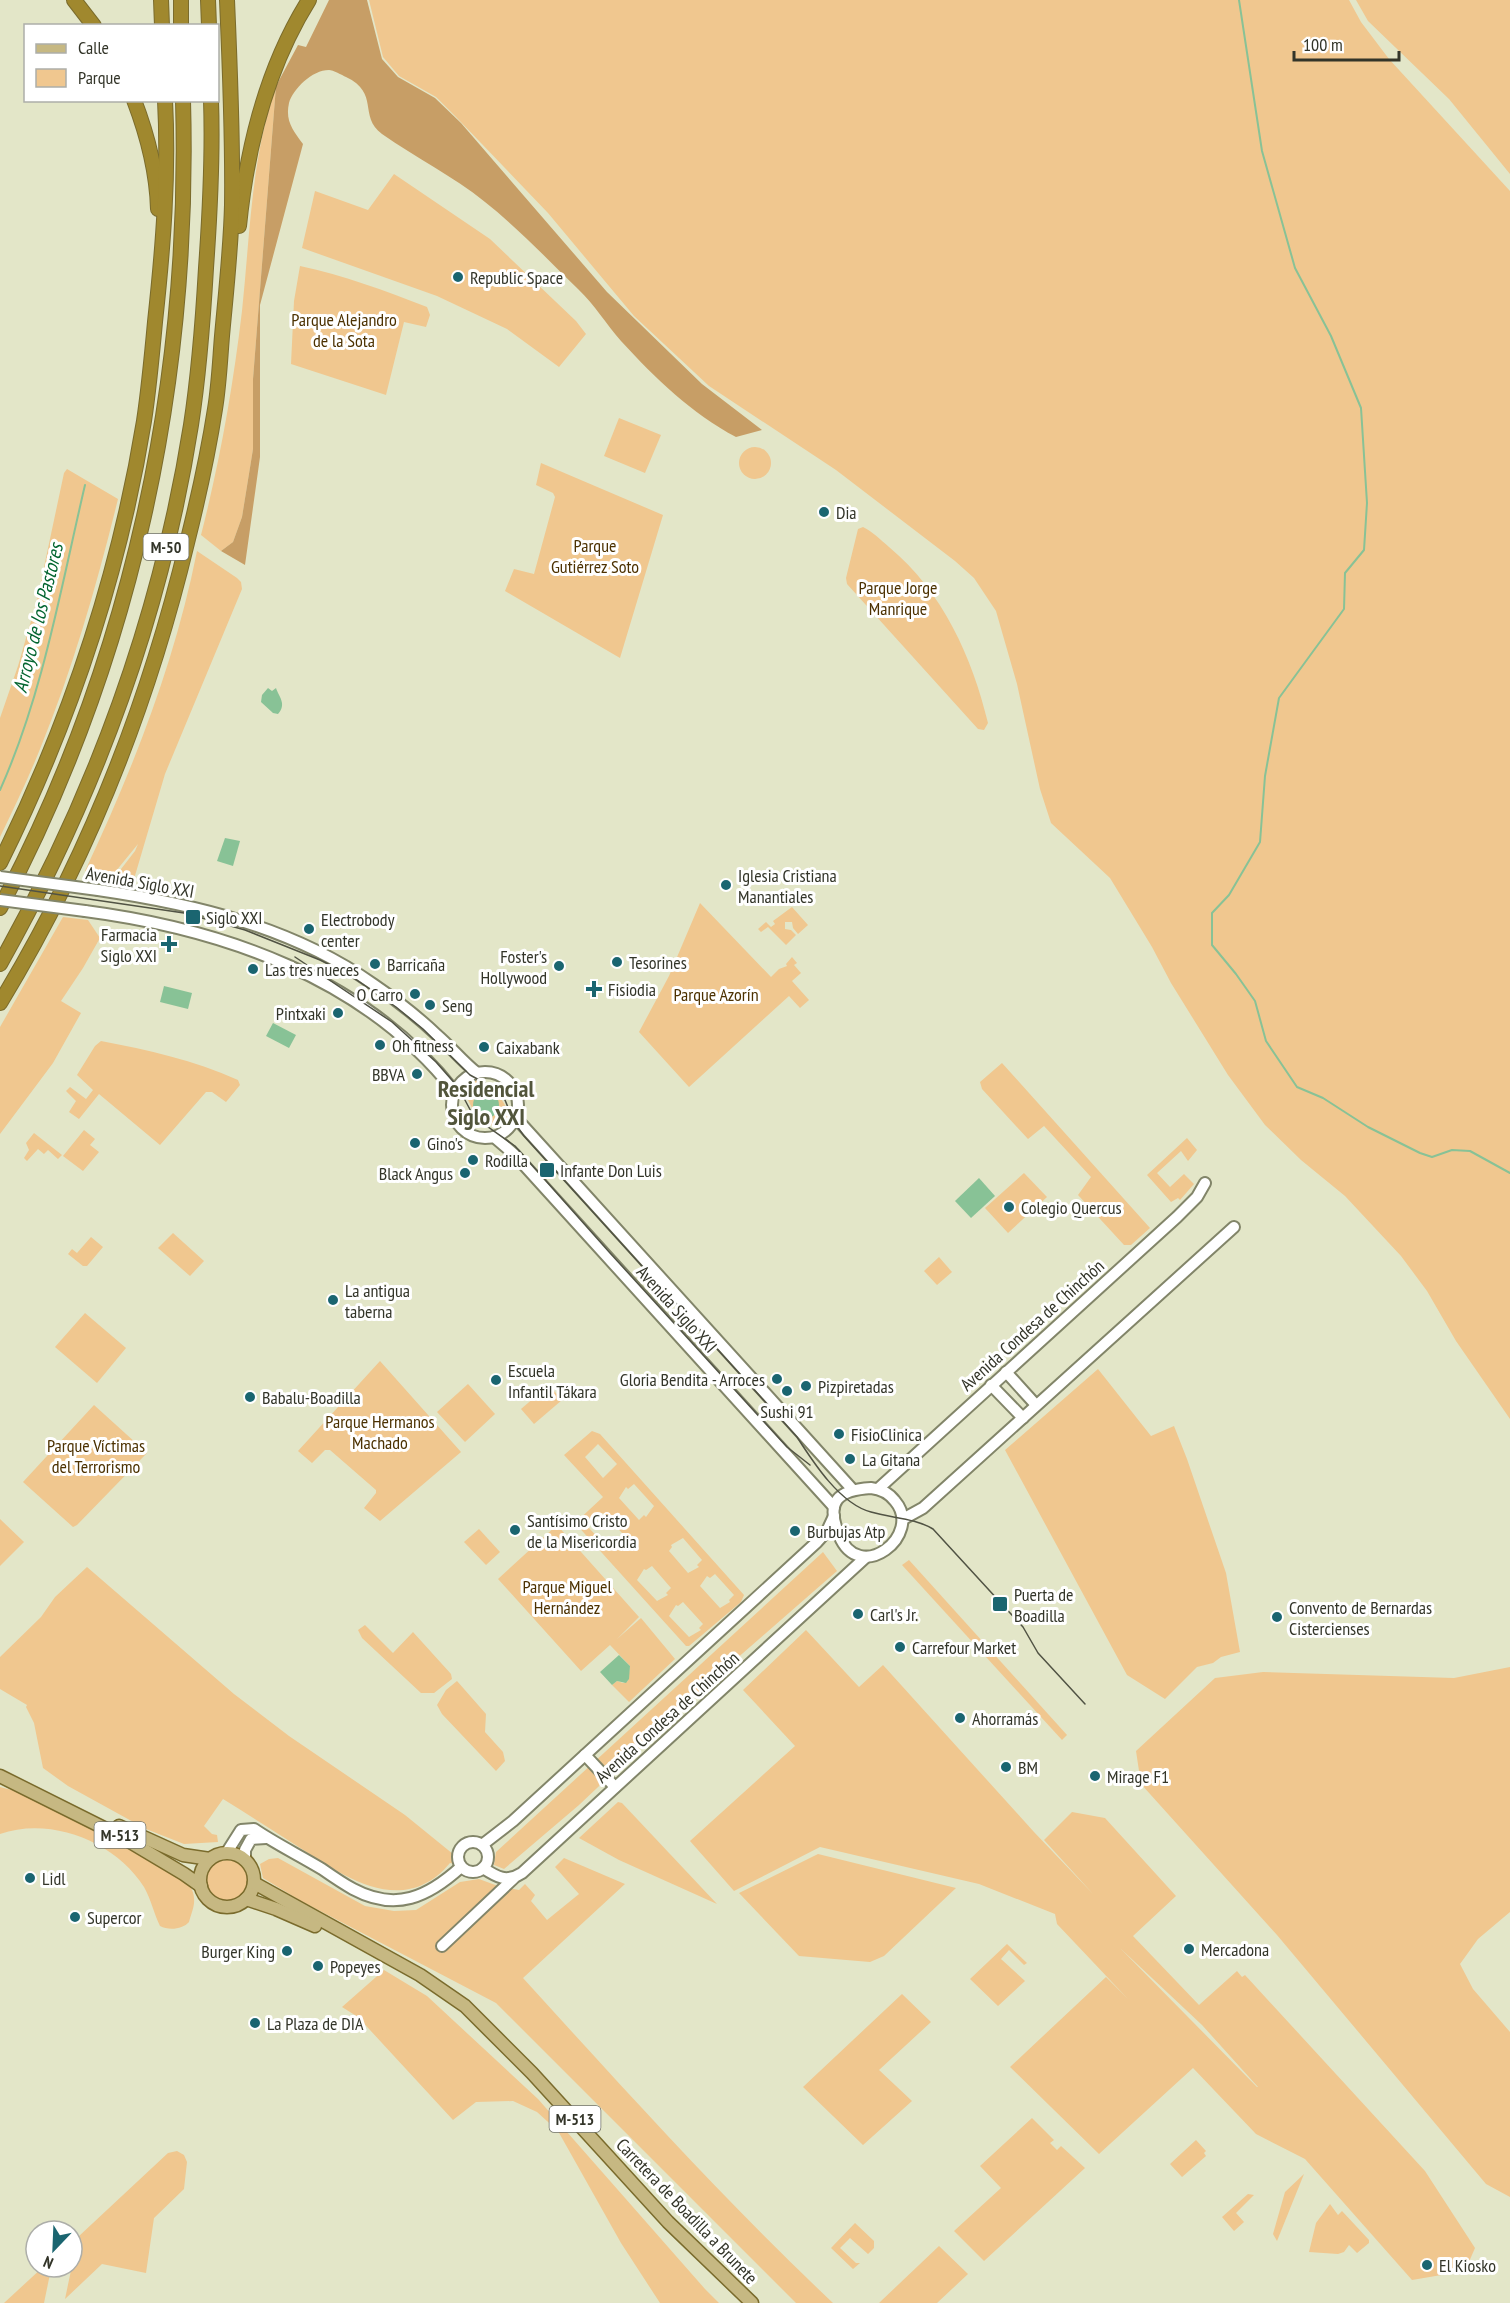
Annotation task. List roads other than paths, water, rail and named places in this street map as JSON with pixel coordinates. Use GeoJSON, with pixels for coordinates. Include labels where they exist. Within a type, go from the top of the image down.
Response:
{"type":"FeatureCollection","features":[{"type":"Feature","properties":{"kind":"highway"},"geometry":{"type":"LineString","coordinates":[[74,0],[92,24]]}},
{"type":"Feature","properties":{"kind":"highway"},"geometry":{"type":"LineString","coordinates":[[161,0],[162,24]]}},
{"type":"Feature","properties":{"kind":"highway"},"geometry":{"type":"LineString","coordinates":[[180,0],[181,24]]}},
{"type":"Feature","properties":{"kind":"highway"},"geometry":{"type":"LineString","coordinates":[[208,0],[209,24]]}},
{"type":"Feature","properties":{"kind":"highway"},"geometry":{"type":"LineString","coordinates":[[216,406],[232,207],[232,117],[227,0]]}},
{"type":"Feature","properties":{"kind":"highway"},"geometry":{"type":"LineString","coordinates":[[0,1003],[40,934],[68,879],[112,782],[140,706],[174,597],[222,382],[248,163],[272,78],[288,39],[309,0]]}},
{"type":"Feature","properties":{"kind":"highway"},"geometry":{"type":"LineString","coordinates":[[135,102],[143,124],[153,166],[158,203],[161,274]]}},
{"type":"Feature","properties":{"kind":"highway"},"geometry":{"type":"LineString","coordinates":[[0,863],[45,767],[71,700],[102,605],[128,503],[144,420],[161,274],[166,203],[165,102]]}},
{"type":"Feature","properties":{"kind":"highway","name":"M-50"},"geometry":{"type":"LineString","coordinates":[[0,908],[25,861],[69,763],[98,684],[123,605],[150,496],[163,423],[182,261],[183,102]]}},
{"type":"Feature","properties":{"kind":"highway","name":"M-50"},"geometry":{"type":"LineString","coordinates":[[0,964],[46,880],[92,776],[137,651],[154,596],[191,425],[202,334],[211,204],[212,102]]}},
{"type":"Feature","properties":{"kind":"main road","name":"M-513"},"geometry":{"type":"LineString","coordinates":[[0,1774],[183,1855],[210,1858],[227,1852]]}},
{"type":"Feature","properties":{"kind":"main road","name":"M-513"},"geometry":{"type":"LineString","coordinates":[[0,1774],[123,1836],[201,1886],[208,1899],[219,1906],[232,1906],[246,1899]]}},
{"type":"Feature","properties":{"kind":"main road"},"geometry":{"type":"LineString","coordinates":[[227,1852],[236,1854],[245,1860],[253,1870],[254,1883],[246,1899]]}},
{"type":"Feature","properties":{"kind":"main road"},"geometry":{"type":"LineString","coordinates":[[201,1886],[202,1868],[210,1858]]}},
{"type":"Feature","properties":{"kind":"main road","name":"Carretera de Boadilla a Brunete"},"geometry":{"type":"LineString","coordinates":[[254,1883],[445,1991],[485,2025],[668,2222],[752,2303]]}},
{"type":"Feature","properties":{"kind":"main road","name":"Carretera de Boadilla a Brunete"},"geometry":{"type":"LineString","coordinates":[[246,1899],[276,1909],[382,1954]]}},
{"type":"Feature","properties":{"kind":"street","name":"Avenida Siglo XXI"},"geometry":{"type":"LineString","coordinates":[[0,877],[143,896],[227,916],[301,944],[372,983],[437,1035],[477,1073]]}},
{"type":"Feature","properties":{"kind":"street","name":"Avenida Siglo XXI"},"geometry":{"type":"LineString","coordinates":[[0,900],[127,918],[219,939],[276,959],[313,977],[371,1014],[399,1035],[439,1072],[455,1092]]}},
{"type":"Feature","properties":{"kind":"street"},"geometry":{"type":"LineString","coordinates":[[477,1073],[494,1073],[502,1076],[512,1086],[518,1101],[516,1118],[508,1129],[494,1137],[478,1137],[461,1127],[453,1110],[455,1092],[463,1080],[477,1073]]}},
{"type":"Feature","properties":{"kind":"street","name":"Avenida Siglo XXI"},"geometry":{"type":"LineString","coordinates":[[516,1118],[853,1490]]}},
{"type":"Feature","properties":{"kind":"street","name":"Avenida Siglo XXI"},"geometry":{"type":"LineString","coordinates":[[494,1137],[514,1154],[834,1512]]}},
{"type":"Feature","properties":{"kind":"street","name":"Avenida Condesa de Chinchón"},"geometry":{"type":"LineString","coordinates":[[878,1489],[1177,1217],[1197,1197],[1205,1183]]}},
{"type":"Feature","properties":{"kind":"street"},"geometry":{"type":"LineString","coordinates":[[903,1520],[924,1508],[1234,1227]]}},
{"type":"Feature","properties":{"kind":"street"},"geometry":{"type":"LineString","coordinates":[[1006,1372],[1036,1405]]}},
{"type":"Feature","properties":{"kind":"street"},"geometry":{"type":"LineString","coordinates":[[991,1385],[1023,1418]]}},
{"type":"Feature","properties":{"kind":"street"},"geometry":{"type":"LineString","coordinates":[[878,1489],[889,1495],[901,1509],[903,1520],[900,1532],[889,1547],[866,1557],[855,1556],[846,1548],[839,1535],[834,1512],[842,1494],[853,1490],[878,1489]]}},
{"type":"Feature","properties":{"kind":"street","name":"Avenida Condesa de Chinchón"},"geometry":{"type":"LineString","coordinates":[[482,1845],[513,1821],[817,1542],[827,1532],[834,1512]]}},
{"type":"Feature","properties":{"kind":"street","name":"Avenida Condesa de Chinchón"},"geometry":{"type":"LineString","coordinates":[[442,1946],[866,1557]]}},
{"type":"Feature","properties":{"kind":"street"},"geometry":{"type":"LineString","coordinates":[[587,1752],[617,1784]]}},
{"type":"Feature","properties":{"kind":"street"},"geometry":{"type":"LineString","coordinates":[[227,1852],[241,1830],[254,1829],[353,1889],[371,1897],[389,1900],[413,1899],[426,1894],[461,1867]]}},
{"type":"Feature","properties":{"kind":"street"},"geometry":{"type":"LineString","coordinates":[[245,1860],[245,1850],[250,1839],[267,1838]]}},
{"type":"Feature","properties":{"kind":"street"},"geometry":{"type":"LineString","coordinates":[[483,1868],[487,1856],[482,1845],[469,1842],[462,1847],[458,1854],[461,1867],[470,1872],[483,1868],[497,1877],[514,1878]]}},
{"type":"Feature","properties":{"kind":"waterway"},"geometry":{"type":"LineString","coordinates":[[1239,0],[1262,151],[1295,268],[1331,336],[1361,408],[1367,503],[1364,550],[1345,573],[1344,609],[1279,698],[1265,776],[1260,842],[1229,895],[1212,913],[1212,945],[1255,1001],[1266,1041],[1297,1087],[1323,1098],[1368,1127],[1420,1153],[1432,1157],[1452,1150],[1470,1151],[1510,1173]]}},
{"type":"Feature","properties":{"kind":"waterway","name":"Arroyo de los Pastores"},"geometry":{"type":"LineString","coordinates":[[0,790],[28,716],[50,640],[85,485]]}},
{"type":"Feature","properties":{"kind":"tram line"},"geometry":{"type":"LineString","coordinates":[[0,886],[184,913],[245,930],[320,960],[348,974],[396,1007],[423,1029],[470,1075],[494,1088],[505,1100],[514,1122],[524,1136],[797,1437],[828,1481],[860,1508],[926,1525],[933,1529],[1023,1627],[1038,1653],[1085,1704]]}},
{"type":"Feature","properties":{"kind":"tram line"},"geometry":{"type":"LineString","coordinates":[[295,957],[392,1022],[436,1062],[458,1087],[474,1117],[515,1146],[787,1447],[810,1465]]}},
{"type":"Feature","properties":{"kind":"place","name":"Republic Space"},"geometry":{"type":"Point","coordinates":[458,277]}},
{"type":"Feature","properties":{"kind":"place","name":"Dia"},"geometry":{"type":"Point","coordinates":[824,512]}},
{"type":"Feature","properties":{"kind":"place","name":"Iglesia Cristiana Manantiales"},"geometry":{"type":"Point","coordinates":[726,885]}},
{"type":"Feature","properties":{"kind":"place","name":"Siglo XXI"},"geometry":{"type":"Point","coordinates":[193,917]}},
{"type":"Feature","properties":{"kind":"place","name":"Electrobody center"},"geometry":{"type":"Point","coordinates":[309,929]}},
{"type":"Feature","properties":{"kind":"place","name":"Farmacia Siglo XXI"},"geometry":{"type":"Point","coordinates":[169,944]}},
{"type":"Feature","properties":{"kind":"place","name":"Tesorines"},"geometry":{"type":"Point","coordinates":[617,962]}},
{"type":"Feature","properties":{"kind":"place","name":"Barricaña"},"geometry":{"type":"Point","coordinates":[375,964]}},
{"type":"Feature","properties":{"kind":"place","name":"Foster's Hollywood"},"geometry":{"type":"Point","coordinates":[559,966]}},
{"type":"Feature","properties":{"kind":"place","name":"Las tres nueces"},"geometry":{"type":"Point","coordinates":[253,969]}},
{"type":"Feature","properties":{"kind":"place","name":"Fisiodia"},"geometry":{"type":"Point","coordinates":[594,989]}},
{"type":"Feature","properties":{"kind":"place","name":"O Carro"},"geometry":{"type":"Point","coordinates":[415,994]}},
{"type":"Feature","properties":{"kind":"place","name":"Seng"},"geometry":{"type":"Point","coordinates":[430,1005]}},
{"type":"Feature","properties":{"kind":"place","name":"Pintxaki"},"geometry":{"type":"Point","coordinates":[338,1013]}},
{"type":"Feature","properties":{"kind":"place","name":"Oh fitness"},"geometry":{"type":"Point","coordinates":[380,1045]}},
{"type":"Feature","properties":{"kind":"place","name":"Caixabank"},"geometry":{"type":"Point","coordinates":[484,1047]}},
{"type":"Feature","properties":{"kind":"place","name":"BBVA"},"geometry":{"type":"Point","coordinates":[417,1074]}},
{"type":"Feature","properties":{"kind":"place","name":"Gino's"},"geometry":{"type":"Point","coordinates":[415,1143]}},
{"type":"Feature","properties":{"kind":"place","name":"Rodilla"},"geometry":{"type":"Point","coordinates":[473,1160]}},
{"type":"Feature","properties":{"kind":"place","name":"Infante Don Luis"},"geometry":{"type":"Point","coordinates":[547,1170]}},
{"type":"Feature","properties":{"kind":"place","name":"Black Angus"},"geometry":{"type":"Point","coordinates":[465,1173]}},
{"type":"Feature","properties":{"kind":"place","name":"Colegio Quercus"},"geometry":{"type":"Point","coordinates":[1009,1207]}},
{"type":"Feature","properties":{"kind":"place","name":"La antigua taberna"},"geometry":{"type":"Point","coordinates":[333,1300]}},
{"type":"Feature","properties":{"kind":"place","name":"Gloria Bendita - Arroces"},"geometry":{"type":"Point","coordinates":[777,1379]}},
{"type":"Feature","properties":{"kind":"place","name":"Escuela Infantil Tákara"},"geometry":{"type":"Point","coordinates":[496,1380]}},
{"type":"Feature","properties":{"kind":"place","name":"Pizpiretadas"},"geometry":{"type":"Point","coordinates":[806,1386]}},
{"type":"Feature","properties":{"kind":"place","name":"Sushi 91"},"geometry":{"type":"Point","coordinates":[787,1391]}},
{"type":"Feature","properties":{"kind":"place","name":"Babalu-Boadilla"},"geometry":{"type":"Point","coordinates":[250,1397]}},
{"type":"Feature","properties":{"kind":"place","name":"FisioClinica"},"geometry":{"type":"Point","coordinates":[839,1434]}},
{"type":"Feature","properties":{"kind":"place","name":"La Gitana"},"geometry":{"type":"Point","coordinates":[850,1459]}},
{"type":"Feature","properties":{"kind":"place","name":"Santísimo Cristo de la Misericordia"},"geometry":{"type":"Point","coordinates":[515,1530]}},
{"type":"Feature","properties":{"kind":"place","name":"Burbujas Atp"},"geometry":{"type":"Point","coordinates":[795,1531]}},
{"type":"Feature","properties":{"kind":"place","name":"Puerta de Boadilla"},"geometry":{"type":"Point","coordinates":[1000,1604]}},
{"type":"Feature","properties":{"kind":"place","name":"Carl's Jr."},"geometry":{"type":"Point","coordinates":[858,1614]}},
{"type":"Feature","properties":{"kind":"place","name":"Convento de Bernardas Cistercienses"},"geometry":{"type":"Point","coordinates":[1277,1617]}},
{"type":"Feature","properties":{"kind":"place","name":"Carrefour Market"},"geometry":{"type":"Point","coordinates":[900,1647]}},
{"type":"Feature","properties":{"kind":"place","name":"Ahorramás"},"geometry":{"type":"Point","coordinates":[960,1718]}},
{"type":"Feature","properties":{"kind":"place","name":"BM"},"geometry":{"type":"Point","coordinates":[1006,1767]}},
{"type":"Feature","properties":{"kind":"place","name":"Mirage F1"},"geometry":{"type":"Point","coordinates":[1095,1776]}},
{"type":"Feature","properties":{"kind":"place","name":"Lidl"},"geometry":{"type":"Point","coordinates":[30,1878]}},
{"type":"Feature","properties":{"kind":"place","name":"Supercor"},"geometry":{"type":"Point","coordinates":[75,1917]}},
{"type":"Feature","properties":{"kind":"place","name":"Mercadona"},"geometry":{"type":"Point","coordinates":[1189,1949]}},
{"type":"Feature","properties":{"kind":"place","name":"Burger King"},"geometry":{"type":"Point","coordinates":[287,1951]}},
{"type":"Feature","properties":{"kind":"place","name":"Popeyes"},"geometry":{"type":"Point","coordinates":[318,1966]}},
{"type":"Feature","properties":{"kind":"place","name":"La Plaza de DIA"},"geometry":{"type":"Point","coordinates":[255,2023]}},
{"type":"Feature","properties":{"kind":"place","name":"El Kiosko"},"geometry":{"type":"Point","coordinates":[1427,2265]}},
{"type":"Feature","properties":{"kind":"district","name":"Residencial Siglo XXI"},"geometry":{"type":"Point","coordinates":[486,1102]}},
{"type":"Feature","properties":{"kind":"park label","name":"Parque Alejandro de la Sota"},"geometry":{"type":"Point","coordinates":[344,329]}},
{"type":"Feature","properties":{"kind":"park label","name":"Parque Gutiérrez Soto"},"geometry":{"type":"Point","coordinates":[595,555]}},
{"type":"Feature","properties":{"kind":"park label","name":"Parque Jorge Manrique"},"geometry":{"type":"Point","coordinates":[898,597]}},
{"type":"Feature","properties":{"kind":"park label","name":"Parque Azorín"},"geometry":{"type":"Point","coordinates":[716,994]}},
{"type":"Feature","properties":{"kind":"park label","name":"Parque Hermanos Machado"},"geometry":{"type":"Point","coordinates":[380,1431]}},
{"type":"Feature","properties":{"kind":"park label","name":"Parque Víctimas del Terrorismo"},"geometry":{"type":"Point","coordinates":[96,1455]}},
{"type":"Feature","properties":{"kind":"park label","name":"Parque Miguel Hernández"},"geometry":{"type":"Point","coordinates":[567,1596]}}]}
